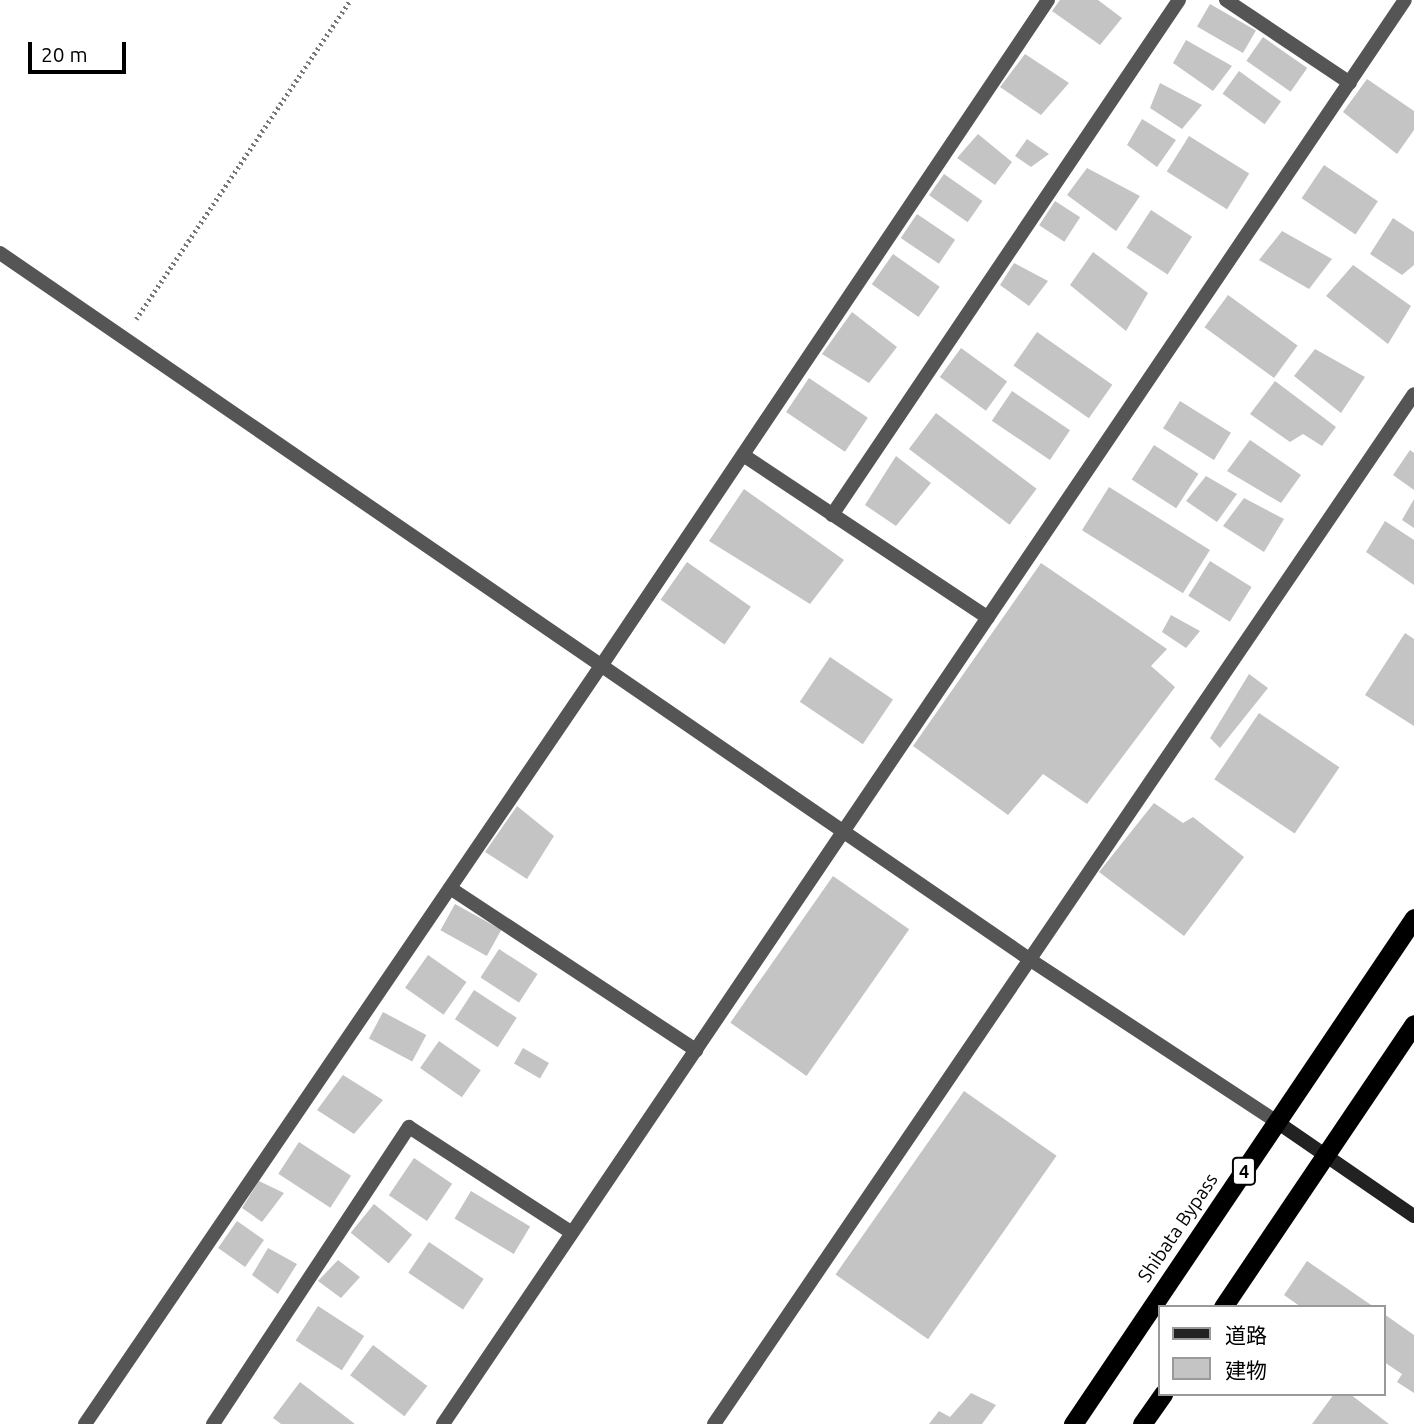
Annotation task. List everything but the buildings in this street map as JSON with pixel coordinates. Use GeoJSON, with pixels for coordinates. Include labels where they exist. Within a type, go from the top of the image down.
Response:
{"type":"FeatureCollection","features":[{"type":"Feature","properties":{"kind":"highway","name":"Shibata Bypass"},"geometry":{"type":"LineString","coordinates":[[1073,1424],[1414,918]]}},
{"type":"Feature","properties":{"kind":"highway"},"geometry":{"type":"LineString","coordinates":[[1224,1305],[1414,1024]]}},
{"type":"Feature","properties":{"kind":"highway"},"geometry":{"type":"LineString","coordinates":[[1142,1424],[1162,1396]]}},
{"type":"Feature","properties":{"kind":"main road"},"geometry":{"type":"LineString","coordinates":[[1277,1122],[1414,1216]]}},
{"type":"Feature","properties":{"kind":"street"},"geometry":{"type":"LineString","coordinates":[[85,1424],[601,666],[1048,0]]}},
{"type":"Feature","properties":{"kind":"street"},"geometry":{"type":"LineString","coordinates":[[832,515],[1179,0]]}},
{"type":"Feature","properties":{"kind":"street"},"geometry":{"type":"LineString","coordinates":[[1226,0],[1350,83]]}},
{"type":"Feature","properties":{"kind":"street"},"geometry":{"type":"LineString","coordinates":[[443,1424],[1405,0]]}},
{"type":"Feature","properties":{"kind":"street"},"geometry":{"type":"LineString","coordinates":[[0,253],[601,666],[845,829],[1029,959],[1277,1122]]}},
{"type":"Feature","properties":{"kind":"street"},"geometry":{"type":"LineString","coordinates":[[714,1424],[1414,394]]}},
{"type":"Feature","properties":{"kind":"street"},"geometry":{"type":"LineString","coordinates":[[743,455],[988,618]]}},
{"type":"Feature","properties":{"kind":"street"},"geometry":{"type":"LineString","coordinates":[[450,888],[696,1050]]}},
{"type":"Feature","properties":{"kind":"street"},"geometry":{"type":"LineString","coordinates":[[213,1424],[410,1127],[572,1233]]}},
{"type":"Feature","properties":{"kind":"path"},"geometry":{"type":"LineString","coordinates":[[125,337],[350,0]]}}]}
